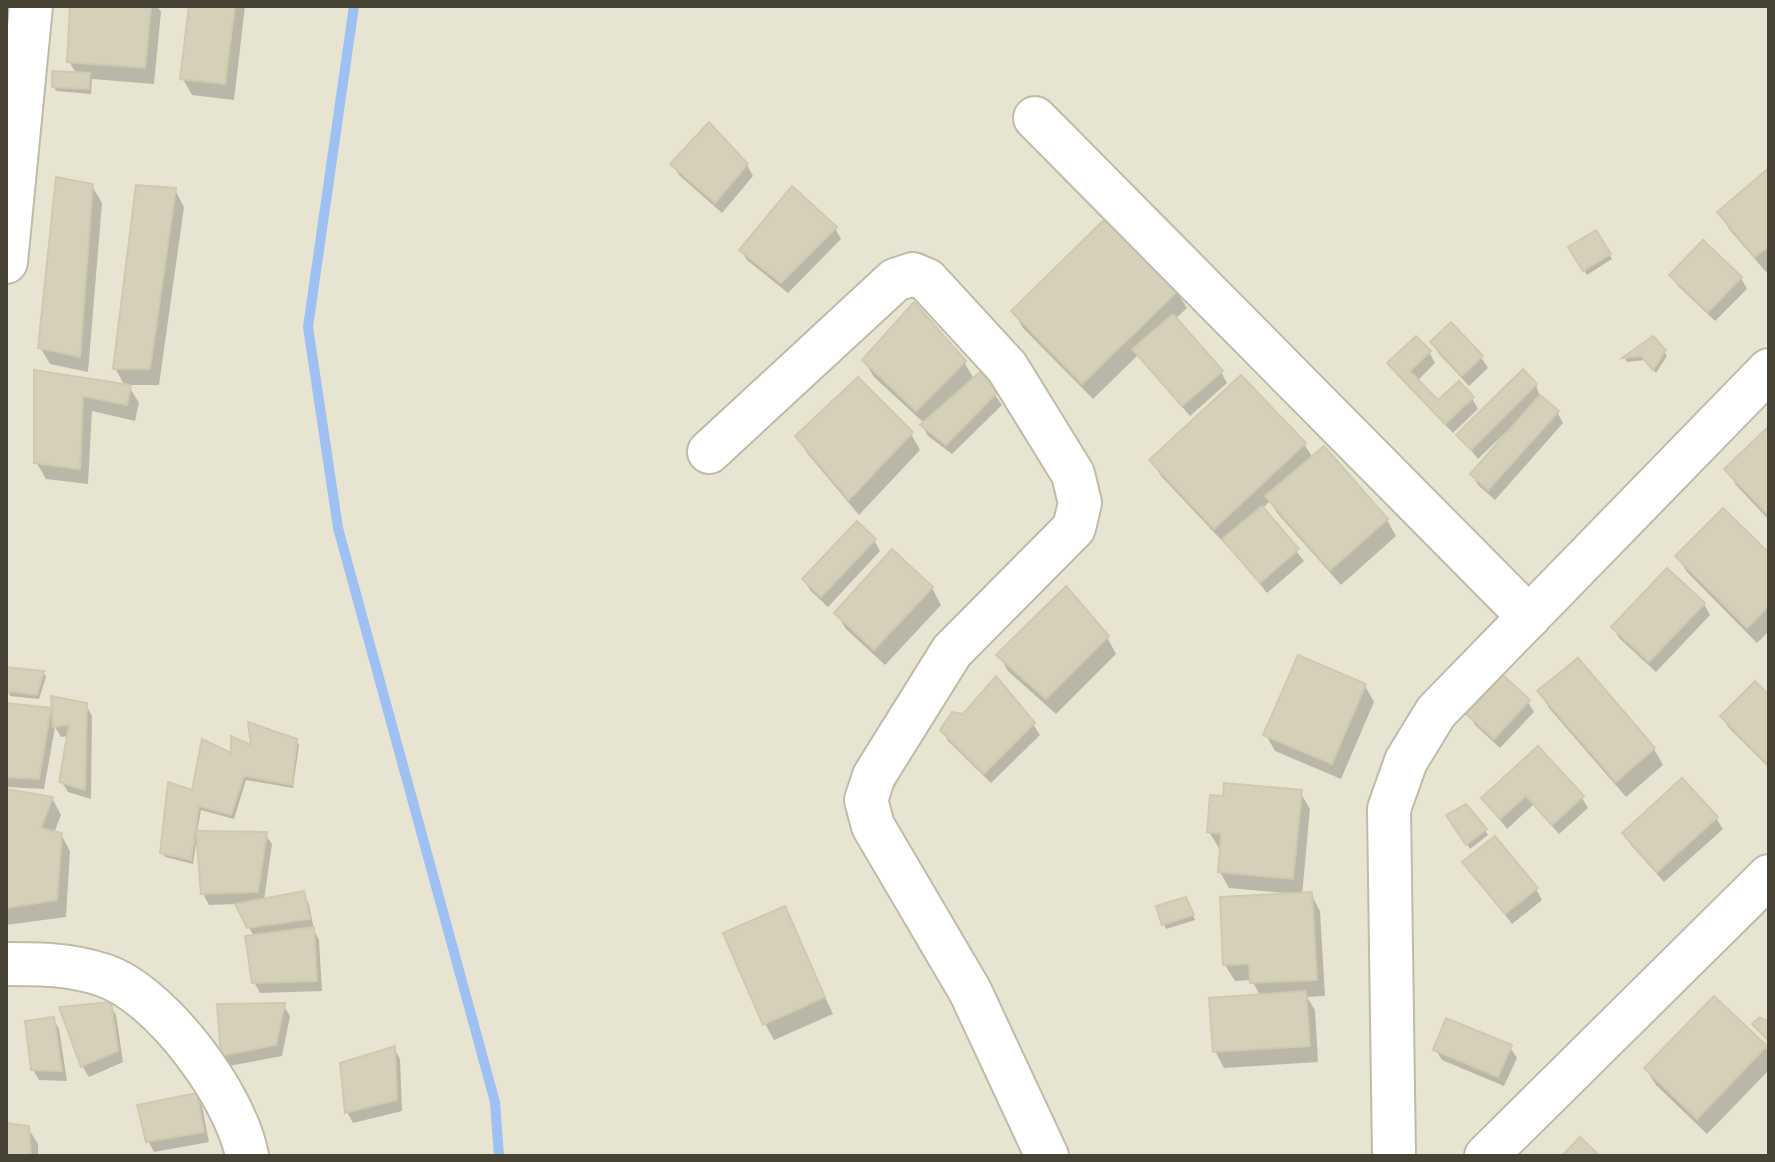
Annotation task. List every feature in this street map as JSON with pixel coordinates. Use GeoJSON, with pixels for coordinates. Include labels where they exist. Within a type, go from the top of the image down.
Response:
{"type":"FeatureCollection","features":[{"type":"Feature","properties":{"kind":"street"},"geometry":{"type":"LineString","coordinates":[[6,262],[31,6]]}},
{"type":"Feature","properties":{"kind":"street"},"geometry":{"type":"LineString","coordinates":[[1035,118],[1529,617]]}},
{"type":"Feature","properties":{"kind":"street"},"geometry":{"type":"LineString","coordinates":[[709,452],[895,280],[913,274],[927,280],[1007,367],[1073,474],[1080,503],[1074,528],[952,651],[874,776],[866,800],[873,826],[970,991],[1047,1156]]}},
{"type":"Feature","properties":{"kind":"street"},"geometry":{"type":"LineString","coordinates":[[1394,1156],[1389,809],[1406,761],[1436,712],[1769,370]]}},
{"type":"Feature","properties":{"kind":"street"},"geometry":{"type":"LineString","coordinates":[[1486,1156],[1769,876]]}},
{"type":"Feature","properties":{"kind":"street"},"geometry":{"type":"LineString","coordinates":[[6,964],[68,965],[106,976],[138,994],[197,1052],[225,1098],[247,1156]]}},
{"type":"Feature","properties":{"kind":"shaded area"},"geometry":{"type":"Polygon","coordinates":[[[6,6],[1769,6],[1769,1156],[6,1156],[6,6]]]}},
{"type":"Feature","properties":{"kind":"building"},"geometry":{"type":"Polygon","coordinates":[[[70,6],[151,6],[145,68],[67,62],[70,6]]]}},
{"type":"Feature","properties":{"kind":"building"},"geometry":{"type":"Polygon","coordinates":[[[189,6],[235,6],[225,84],[180,79],[189,6]]]}},
{"type":"Feature","properties":{"kind":"building"},"geometry":{"type":"Polygon","coordinates":[[[52,71],[90,73],[89,89],[52,87],[52,71]]]}},
{"type":"Feature","properties":{"kind":"building"},"geometry":{"type":"Polygon","coordinates":[[[709,122],[748,164],[715,203],[670,164],[709,122]]]}},
{"type":"Feature","properties":{"kind":"building"},"geometry":{"type":"Polygon","coordinates":[[[1769,168],[1769,246],[1755,257],[1717,212],[1769,168]]]}},
{"type":"Feature","properties":{"kind":"building"},"geometry":{"type":"Polygon","coordinates":[[[56,177],[93,184],[80,357],[38,348],[56,177]]]}},
{"type":"Feature","properties":{"kind":"building"},"geometry":{"type":"Polygon","coordinates":[[[136,185],[176,188],[150,369],[113,369],[136,185]]]}},
{"type":"Feature","properties":{"kind":"building"},"geometry":{"type":"Polygon","coordinates":[[[792,186],[837,227],[781,283],[739,250],[792,186]]]}},
{"type":"Feature","properties":{"kind":"building"},"geometry":{"type":"Polygon","coordinates":[[[1107,217],[1179,290],[1082,384],[1011,311],[1107,217]]]}},
{"type":"Feature","properties":{"kind":"building"},"geometry":{"type":"Polygon","coordinates":[[[1596,230],[1611,254],[1583,271],[1568,247],[1596,230]]]}},
{"type":"Feature","properties":{"kind":"building"},"geometry":{"type":"Polygon","coordinates":[[[1703,240],[1742,277],[1708,312],[1669,275],[1703,240]]]}},
{"type":"Feature","properties":{"kind":"building"},"geometry":{"type":"Polygon","coordinates":[[[914,302],[966,361],[916,411],[862,360],[914,302]]]}},
{"type":"Feature","properties":{"kind":"building"},"geometry":{"type":"Polygon","coordinates":[[[1173,314],[1223,371],[1182,406],[1132,349],[1173,314]]]}},
{"type":"Feature","properties":{"kind":"building"},"geometry":{"type":"Polygon","coordinates":[[[1451,322],[1483,356],[1462,376],[1430,342],[1451,322]]]}},
{"type":"Feature","properties":{"kind":"building"},"geometry":{"type":"Polygon","coordinates":[[[1416,336],[1431,351],[1410,371],[1438,400],[1459,381],[1474,397],[1445,424],[1387,363],[1416,336]]]}},
{"type":"Feature","properties":{"kind":"building"},"geometry":{"type":"Polygon","coordinates":[[[1653,336],[1666,350],[1653,370],[1641,356],[1622,358],[1653,336]]]}},
{"type":"Feature","properties":{"kind":"building"},"geometry":{"type":"Polygon","coordinates":[[[1523,369],[1537,384],[1471,450],[1456,435],[1523,369]]]}},
{"type":"Feature","properties":{"kind":"building"},"geometry":{"type":"Polygon","coordinates":[[[34,370],[131,385],[127,405],[83,396],[80,469],[34,463],[34,370]]]}},
{"type":"Feature","properties":{"kind":"building"},"geometry":{"type":"Polygon","coordinates":[[[980,372],[997,393],[946,445],[920,425],[980,372]]]}},
{"type":"Feature","properties":{"kind":"building"},"geometry":{"type":"Polygon","coordinates":[[[1241,375],[1306,443],[1214,529],[1149,460],[1241,375]]]}},
{"type":"Feature","properties":{"kind":"building"},"geometry":{"type":"Polygon","coordinates":[[[858,377],[913,432],[849,500],[795,436],[858,377]]]}},
{"type":"Feature","properties":{"kind":"building"},"geometry":{"type":"Polygon","coordinates":[[[1540,395],[1559,411],[1488,490],[1470,474],[1540,395]]]}},
{"type":"Feature","properties":{"kind":"building"},"geometry":{"type":"Polygon","coordinates":[[[1769,426],[1769,516],[1724,469],[1769,426]]]}},
{"type":"Feature","properties":{"kind":"building"},"geometry":{"type":"Polygon","coordinates":[[[1324,446],[1388,519],[1330,570],[1265,496],[1324,446]]]}},
{"type":"Feature","properties":{"kind":"building"},"geometry":{"type":"Polygon","coordinates":[[[1262,506],[1299,549],[1260,583],[1222,539],[1262,506]]]}},
{"type":"Feature","properties":{"kind":"building"},"geometry":{"type":"Polygon","coordinates":[[[1723,508],[1769,553],[1769,606],[1747,628],[1675,556],[1723,508]]]}},
{"type":"Feature","properties":{"kind":"building"},"geometry":{"type":"Polygon","coordinates":[[[857,521],[876,539],[821,597],[802,579],[857,521]]]}},
{"type":"Feature","properties":{"kind":"building"},"geometry":{"type":"Polygon","coordinates":[[[892,549],[933,587],[874,650],[834,613],[892,549]]]}},
{"type":"Feature","properties":{"kind":"building"},"geometry":{"type":"Polygon","coordinates":[[[1667,568],[1705,603],[1649,662],[1611,627],[1667,568]]]}},
{"type":"Feature","properties":{"kind":"building"},"geometry":{"type":"Polygon","coordinates":[[[1066,586],[1109,636],[1046,699],[996,655],[1066,586]]]}},
{"type":"Feature","properties":{"kind":"building"},"geometry":{"type":"Polygon","coordinates":[[[1298,655],[1366,684],[1332,764],[1263,735],[1298,655]]]}},
{"type":"Feature","properties":{"kind":"building"},"geometry":{"type":"Polygon","coordinates":[[[1578,658],[1655,748],[1616,782],[1537,691],[1578,658]]]}},
{"type":"Feature","properties":{"kind":"building"},"geometry":{"type":"Polygon","coordinates":[[[6,667],[44,671],[37,695],[6,691],[6,667]]]}},
{"type":"Feature","properties":{"kind":"building"},"geometry":{"type":"Polygon","coordinates":[[[1503,675],[1530,700],[1494,739],[1466,714],[1503,675]]]}},
{"type":"Feature","properties":{"kind":"building"},"geometry":{"type":"Polygon","coordinates":[[[996,676],[1035,723],[984,774],[940,730],[952,712],[963,714],[996,676]]]}},
{"type":"Feature","properties":{"kind":"building"},"geometry":{"type":"Polygon","coordinates":[[[1755,681],[1769,695],[1769,766],[1720,716],[1755,681]]]}},
{"type":"Feature","properties":{"kind":"building"},"geometry":{"type":"Polygon","coordinates":[[[51,696],[87,703],[85,790],[59,782],[69,725],[53,727],[51,696]]]}},
{"type":"Feature","properties":{"kind":"building"},"geometry":{"type":"Polygon","coordinates":[[[6,703],[51,708],[39,779],[6,777],[6,703]]]}},
{"type":"Feature","properties":{"kind":"building"},"geometry":{"type":"Polygon","coordinates":[[[248,722],[297,739],[292,785],[244,776],[231,815],[199,806],[191,860],[160,853],[168,782],[192,790],[202,739],[231,753],[231,736],[251,745],[248,722]]]}},
{"type":"Feature","properties":{"kind":"building"},"geometry":{"type":"Polygon","coordinates":[[[1538,746],[1584,796],[1552,825],[1526,796],[1500,819],[1481,798],[1538,746]]]}},
{"type":"Feature","properties":{"kind":"building"},"geometry":{"type":"Polygon","coordinates":[[[1682,778],[1718,817],[1657,872],[1622,833],[1682,778]]]}},
{"type":"Feature","properties":{"kind":"building"},"geometry":{"type":"Polygon","coordinates":[[[1224,783],[1302,790],[1293,879],[1218,872],[1221,834],[1207,832],[1210,795],[1223,796],[1224,783]]]}},
{"type":"Feature","properties":{"kind":"building"},"geometry":{"type":"Polygon","coordinates":[[[6,789],[53,797],[41,828],[62,833],[57,900],[6,908],[6,789]]]}},
{"type":"Feature","properties":{"kind":"building"},"geometry":{"type":"Polygon","coordinates":[[[1466,804],[1487,829],[1466,845],[1446,815],[1466,804]]]}},
{"type":"Feature","properties":{"kind":"building"},"geometry":{"type":"Polygon","coordinates":[[[196,831],[267,832],[258,892],[201,894],[196,831]]]}},
{"type":"Feature","properties":{"kind":"building"},"geometry":{"type":"Polygon","coordinates":[[[1495,836],[1538,888],[1505,914],[1462,862],[1495,836]]]}},
{"type":"Feature","properties":{"kind":"building"},"geometry":{"type":"Polygon","coordinates":[[[304,891],[310,919],[247,928],[235,904],[304,891]]]}},
{"type":"Feature","properties":{"kind":"building"},"geometry":{"type":"Polygon","coordinates":[[[1312,892],[1317,980],[1250,983],[1249,964],[1223,965],[1220,897],[1312,892]]]}},
{"type":"Feature","properties":{"kind":"building"},"geometry":{"type":"Polygon","coordinates":[[[1186,897],[1194,915],[1162,925],[1156,906],[1186,897]]]}},
{"type":"Feature","properties":{"kind":"building"},"geometry":{"type":"Polygon","coordinates":[[[785,906],[825,997],[763,1025],[723,933],[785,906]]]}},
{"type":"Feature","properties":{"kind":"building"},"geometry":{"type":"Polygon","coordinates":[[[314,927],[317,981],[252,983],[245,936],[314,927]]]}},
{"type":"Feature","properties":{"kind":"building"},"geometry":{"type":"Polygon","coordinates":[[[1306,991],[1310,1046],[1213,1052],[1209,998],[1306,991]]]}},
{"type":"Feature","properties":{"kind":"building"},"geometry":{"type":"Polygon","coordinates":[[[1714,996],[1767,1046],[1697,1119],[1644,1068],[1714,996]]]}},
{"type":"Feature","properties":{"kind":"building"},"geometry":{"type":"Polygon","coordinates":[[[111,1002],[118,1051],[81,1067],[59,1007],[111,1002]]]}},
{"type":"Feature","properties":{"kind":"building"},"geometry":{"type":"Polygon","coordinates":[[[285,1003],[276,1045],[221,1056],[217,1004],[285,1003]]]}},
{"type":"Feature","properties":{"kind":"building"},"geometry":{"type":"Polygon","coordinates":[[[54,1017],[62,1071],[31,1070],[25,1021],[54,1017]]]}},
{"type":"Feature","properties":{"kind":"building"},"geometry":{"type":"Polygon","coordinates":[[[1760,1017],[1769,1022],[1767,1039],[1752,1024],[1760,1017]]]}},
{"type":"Feature","properties":{"kind":"building"},"geometry":{"type":"Polygon","coordinates":[[[1446,1018],[1512,1045],[1498,1077],[1433,1050],[1446,1018]]]}},
{"type":"Feature","properties":{"kind":"building"},"geometry":{"type":"Polygon","coordinates":[[[395,1046],[397,1100],[345,1113],[340,1063],[395,1046]]]}},
{"type":"Feature","properties":{"kind":"building"},"geometry":{"type":"Polygon","coordinates":[[[197,1093],[204,1132],[146,1142],[137,1105],[197,1093]]]}},
{"type":"Feature","properties":{"kind":"building"},"geometry":{"type":"Polygon","coordinates":[[[6,1123],[29,1126],[31,1156],[6,1156],[6,1123]]]}},
{"type":"Feature","properties":{"kind":"building"},"geometry":{"type":"Polygon","coordinates":[[[1580,1137],[1600,1156],[1562,1156],[1580,1137]]]}},
{"type":"Feature","properties":{"kind":"waterway"},"geometry":{"type":"LineString","coordinates":[[354,6],[308,327],[338,528],[495,1102],[499,1156]]}}]}
